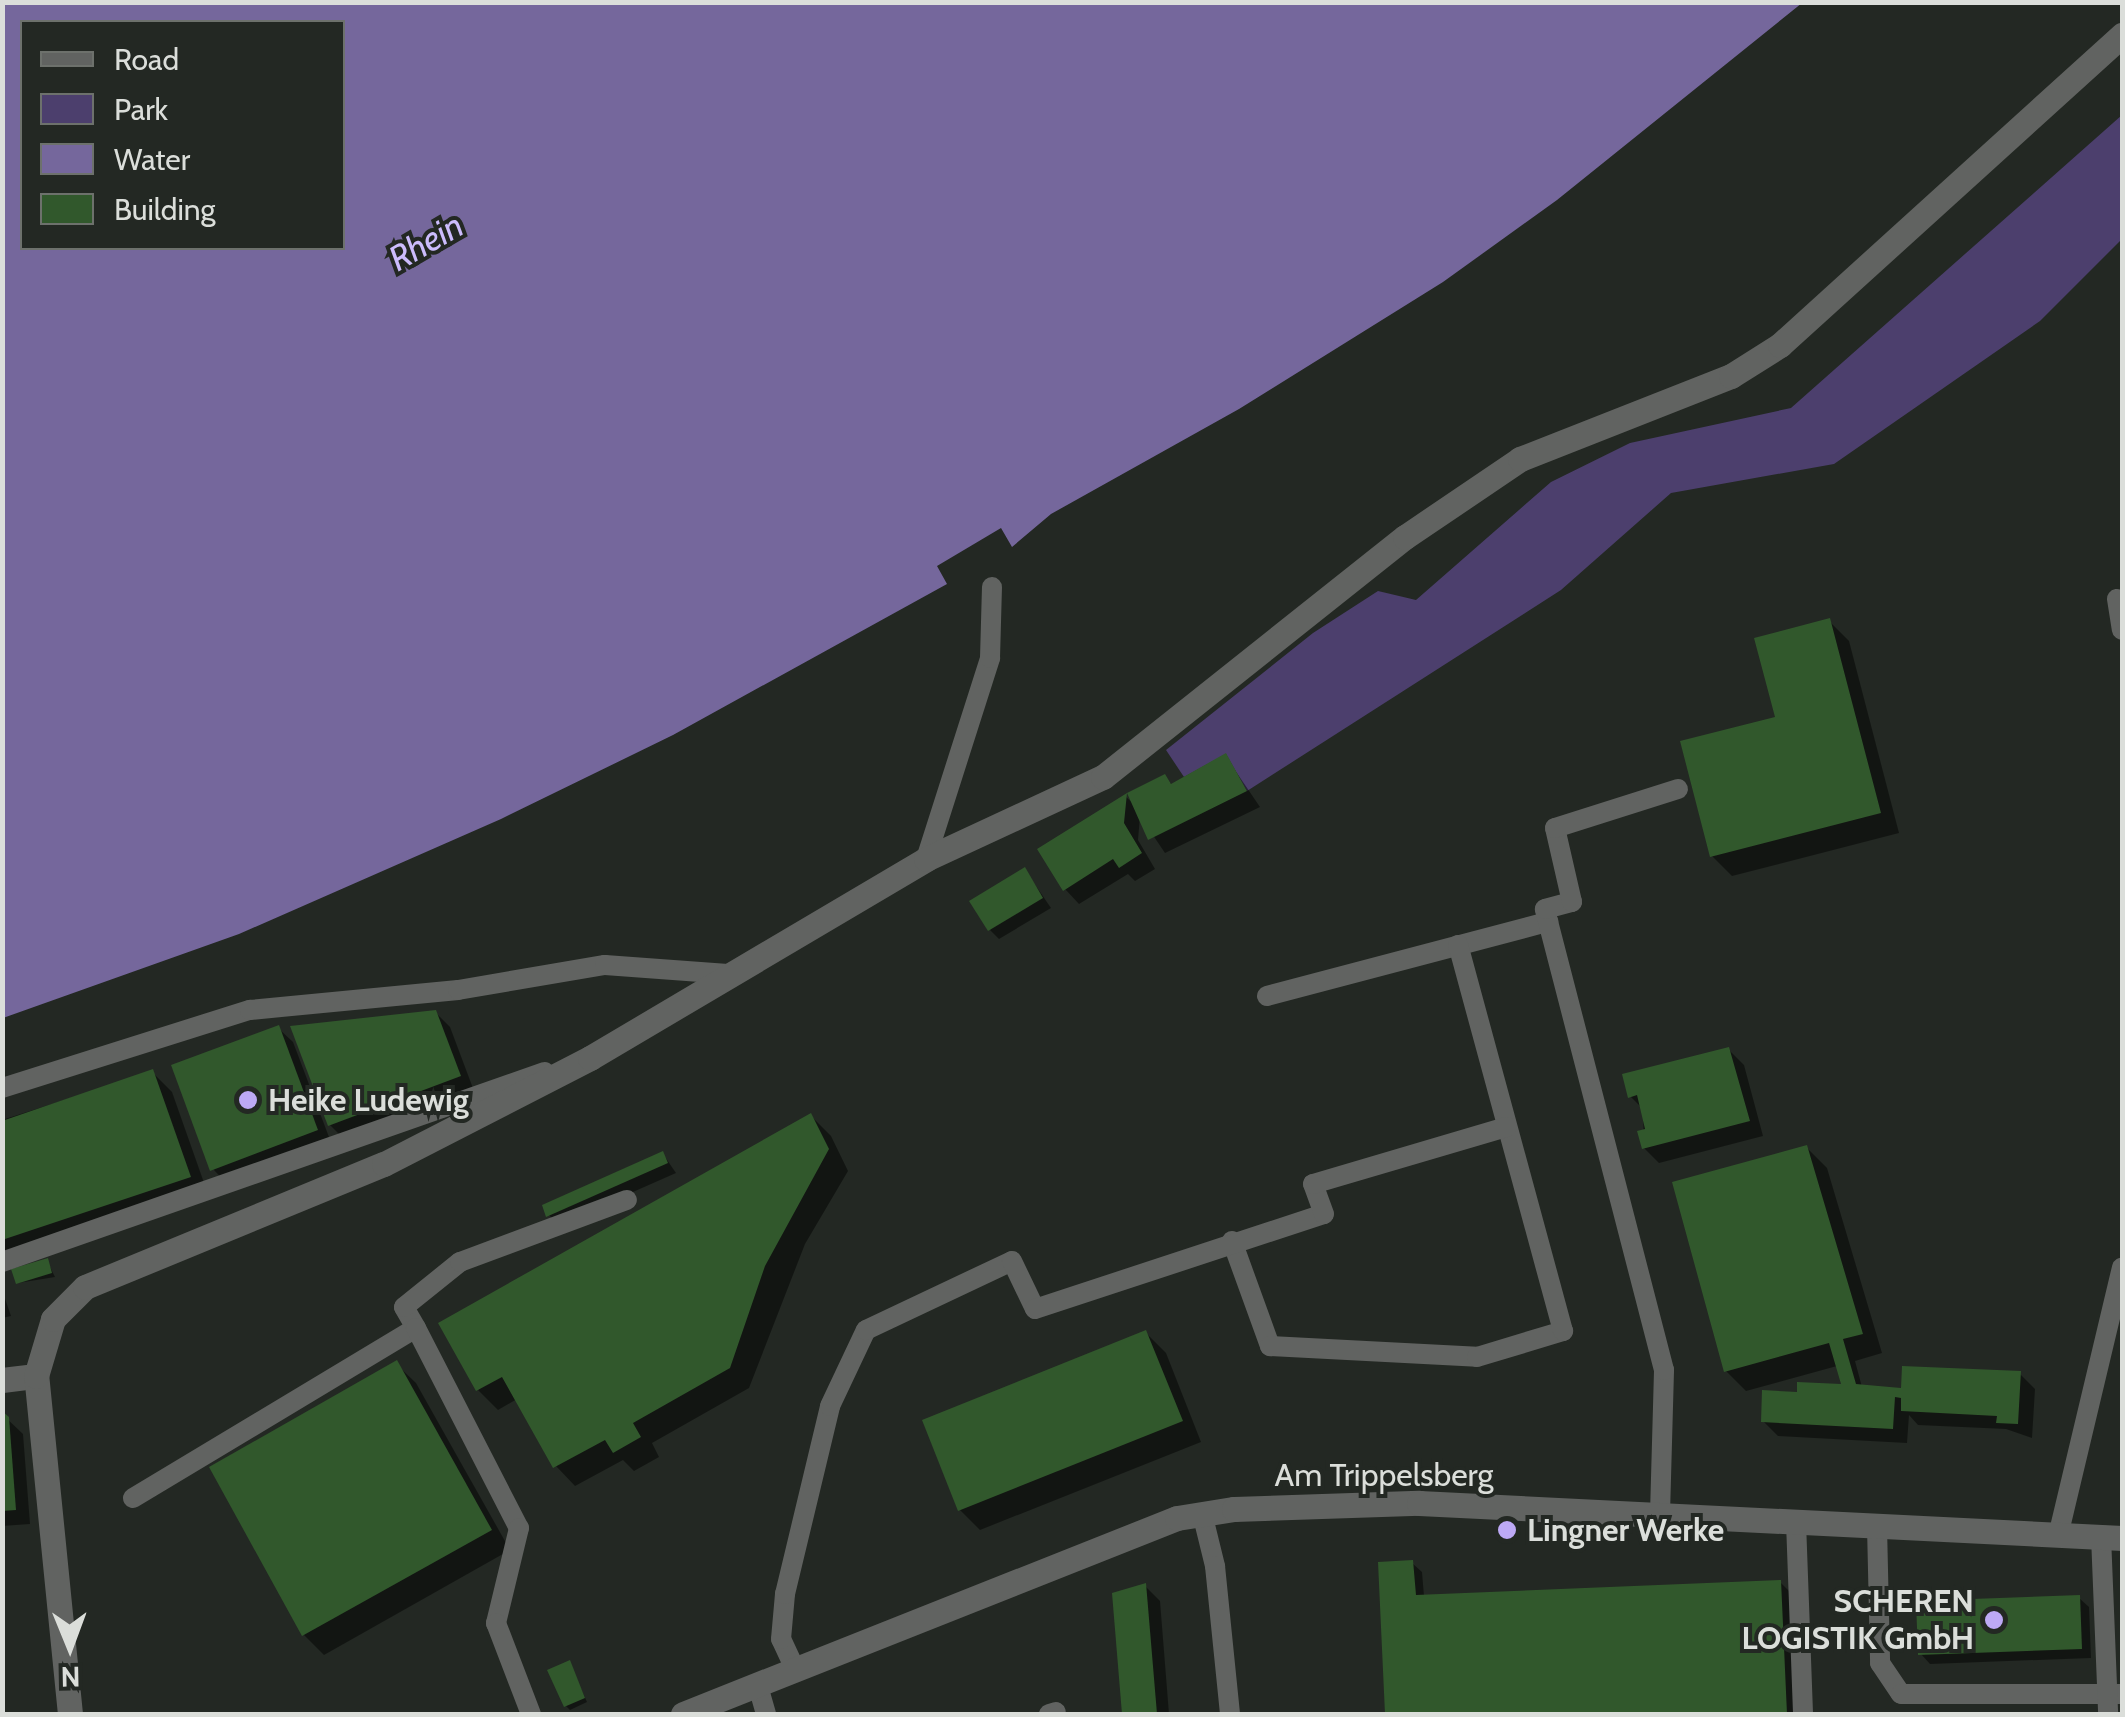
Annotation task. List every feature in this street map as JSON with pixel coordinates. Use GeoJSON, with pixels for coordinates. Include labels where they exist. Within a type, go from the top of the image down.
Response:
{"type":"FeatureCollection","features":[{"type":"Feature","properties":{"kind":"street"},"geometry":{"type":"LineString","coordinates":[[70,1714],[36,1376],[53,1319],[85,1287],[384,1164],[590,1058],[926,859],[1103,777],[1405,536],[1520,459],[1731,376],[1780,345],[2122,36]]}},
{"type":"Feature","properties":{"kind":"street"},"geometry":{"type":"LineString","coordinates":[[2,1380],[36,1376]]}},
{"type":"Feature","properties":{"kind":"street","name":"Am Trippelsberg"},"geometry":{"type":"LineString","coordinates":[[683,1714],[1177,1518],[1202,1514],[1419,1503],[2112,1537]]}},
{"type":"Feature","properties":{"kind":"lane"},"geometry":{"type":"LineString","coordinates":[[926,859],[990,658],[992,587]]}},
{"type":"Feature","properties":{"kind":"lane"},"geometry":{"type":"LineString","coordinates":[[2117,600],[2122,630]]}},
{"type":"Feature","properties":{"kind":"lane"},"geometry":{"type":"LineString","coordinates":[[1660,1514],[1664,1370],[1544,909],[1572,902],[1555,828],[1678,789]]}},
{"type":"Feature","properties":{"kind":"lane"},"geometry":{"type":"LineString","coordinates":[[1267,996],[1548,922]]}},
{"type":"Feature","properties":{"kind":"lane"},"geometry":{"type":"LineString","coordinates":[[1232,1241],[1270,1346],[1477,1358],[1563,1330],[1458,944]]}},
{"type":"Feature","properties":{"kind":"lane"},"geometry":{"type":"LineString","coordinates":[[2,1088],[250,1010],[458,990],[606,965],[728,974]]}},
{"type":"Feature","properties":{"kind":"lane"},"geometry":{"type":"LineString","coordinates":[[2,1262],[309,1158],[423,1110],[590,1058]]}},
{"type":"Feature","properties":{"kind":"lane"},"geometry":{"type":"LineString","coordinates":[[796,1671],[780,1639],[785,1594],[830,1406],[866,1330],[1012,1260],[1035,1310],[1232,1241],[1324,1214],[1313,1184],[1507,1127]]}},
{"type":"Feature","properties":{"kind":"lane"},"geometry":{"type":"LineString","coordinates":[[531,1714],[496,1623],[519,1528],[404,1307],[460,1262],[627,1200]]}},
{"type":"Feature","properties":{"kind":"lane"},"geometry":{"type":"LineString","coordinates":[[2058,1536],[2122,1268]]}},
{"type":"Feature","properties":{"kind":"lane"},"geometry":{"type":"LineString","coordinates":[[133,1498],[416,1328]]}},
{"type":"Feature","properties":{"kind":"lane"},"geometry":{"type":"LineString","coordinates":[[1202,1514],[1215,1566],[1230,1714]]}},
{"type":"Feature","properties":{"kind":"lane"},"geometry":{"type":"LineString","coordinates":[[1796,1522],[1803,1714]]}},
{"type":"Feature","properties":{"kind":"lane"},"geometry":{"type":"LineString","coordinates":[[1877,1526],[1880,1664],[1901,1694],[2113,1701],[2112,1537]]}},
{"type":"Feature","properties":{"kind":"lane"},"geometry":{"type":"LineString","coordinates":[[758,1686],[766,1714]]}},
{"type":"Feature","properties":{"kind":"green space"},"geometry":{"type":"Polygon","coordinates":[[[2122,115],[2122,239],[2040,321],[1834,464],[1671,493],[1561,590],[1247,791],[1226,754],[1184,777],[1166,750],[1313,633],[1378,591],[1416,600],[1551,482],[1630,443],[1791,408],[2122,115]]]}},
{"type":"Feature","properties":{"kind":"water","name":"Rhein"},"geometry":{"type":"Polygon","coordinates":[[[3,2],[1802,2],[1557,200],[1443,282],[1239,409],[1051,514],[1012,547],[1001,528],[937,566],[947,584],[673,735],[501,819],[239,934],[3,1018],[3,2]]]}},
{"type":"Feature","properties":{"kind":"building"},"geometry":{"type":"Polygon","coordinates":[[[1830,618],[1881,813],[1710,857],[1680,741],[1775,717],[1754,638],[1830,618]]]}},
{"type":"Feature","properties":{"kind":"building"},"geometry":{"type":"Polygon","coordinates":[[[1226,753],[1247,791],[1148,840],[1127,793],[1165,774],[1171,784],[1226,753]]]}},
{"type":"Feature","properties":{"kind":"building"},"geometry":{"type":"Polygon","coordinates":[[[1127,793],[1124,823],[1142,853],[1119,868],[1113,859],[1063,891],[1037,849],[1127,793]]]}},
{"type":"Feature","properties":{"kind":"building"},"geometry":{"type":"Polygon","coordinates":[[[1025,867],[1043,898],[988,931],[969,901],[1025,867]]]}},
{"type":"Feature","properties":{"kind":"building"},"geometry":{"type":"Polygon","coordinates":[[[436,1010],[461,1076],[328,1126],[290,1026],[436,1010]]]}},
{"type":"Feature","properties":{"kind":"building"},"geometry":{"type":"Polygon","coordinates":[[[279,1025],[318,1130],[210,1171],[171,1065],[279,1025]]]}},
{"type":"Feature","properties":{"kind":"building"},"geometry":{"type":"Polygon","coordinates":[[[1729,1047],[1750,1121],[1642,1149],[1637,1131],[1645,1129],[1637,1095],[1628,1098],[1622,1074],[1729,1047]]]}},
{"type":"Feature","properties":{"kind":"building"},"geometry":{"type":"Polygon","coordinates":[[[153,1069],[191,1177],[2,1240],[2,1121],[153,1069]]]}},
{"type":"Feature","properties":{"kind":"building"},"geometry":{"type":"Polygon","coordinates":[[[811,1113],[829,1149],[765,1266],[730,1368],[633,1423],[641,1437],[613,1453],[605,1440],[553,1468],[502,1377],[476,1391],[438,1323],[811,1113]]]}},
{"type":"Feature","properties":{"kind":"building"},"geometry":{"type":"Polygon","coordinates":[[[1807,1145],[1863,1334],[1843,1339],[1856,1384],[1901,1388],[1902,1366],[2021,1371],[2018,1424],[1996,1423],[1997,1416],[1901,1411],[1901,1398],[1895,1397],[1893,1429],[1761,1422],[1762,1390],[1797,1392],[1797,1382],[1841,1384],[1829,1343],[1724,1372],[1672,1182],[1807,1145]]]}},
{"type":"Feature","properties":{"kind":"building"},"geometry":{"type":"Polygon","coordinates":[[[663,1151],[668,1163],[546,1217],[542,1205],[663,1151]]]}},
{"type":"Feature","properties":{"kind":"building"},"geometry":{"type":"Polygon","coordinates":[[[48,1258],[52,1273],[16,1284],[11,1269],[48,1258]]]}},
{"type":"Feature","properties":{"kind":"building"},"geometry":{"type":"Polygon","coordinates":[[[1146,1330],[1183,1421],[958,1511],[922,1420],[1146,1330]]]}},
{"type":"Feature","properties":{"kind":"building"},"geometry":{"type":"Polygon","coordinates":[[[397,1360],[492,1530],[302,1636],[209,1467],[397,1360]]]}},
{"type":"Feature","properties":{"kind":"building"},"geometry":{"type":"Polygon","coordinates":[[[2,1411],[9,1417],[16,1510],[2,1511],[2,1411]]]}},
{"type":"Feature","properties":{"kind":"building"},"geometry":{"type":"Polygon","coordinates":[[[1413,1560],[1416,1595],[1781,1580],[1787,1714],[1385,1714],[1378,1562],[1413,1560]]]}},
{"type":"Feature","properties":{"kind":"building"},"geometry":{"type":"Polygon","coordinates":[[[1146,1583],[1157,1714],[1122,1714],[1112,1593],[1146,1583]]]}},
{"type":"Feature","properties":{"kind":"building"},"geometry":{"type":"Polygon","coordinates":[[[2080,1595],[2082,1649],[1918,1655],[1916,1601],[2080,1595]]]}},
{"type":"Feature","properties":{"kind":"building"},"geometry":{"type":"Polygon","coordinates":[[[570,1660],[585,1698],[564,1707],[547,1670],[570,1660]]]}},
{"type":"Feature","properties":{"kind":"place","name":"Heike Ludewig"},"geometry":{"type":"Point","coordinates":[248,1100]}},
{"type":"Feature","properties":{"kind":"place","name":"Lingner Werke"},"geometry":{"type":"Point","coordinates":[1507,1530]}},
{"type":"Feature","properties":{"kind":"place","name":"SCHEREN LOGISTIK GmbH"},"geometry":{"type":"Point","coordinates":[1994,1620]}}]}
